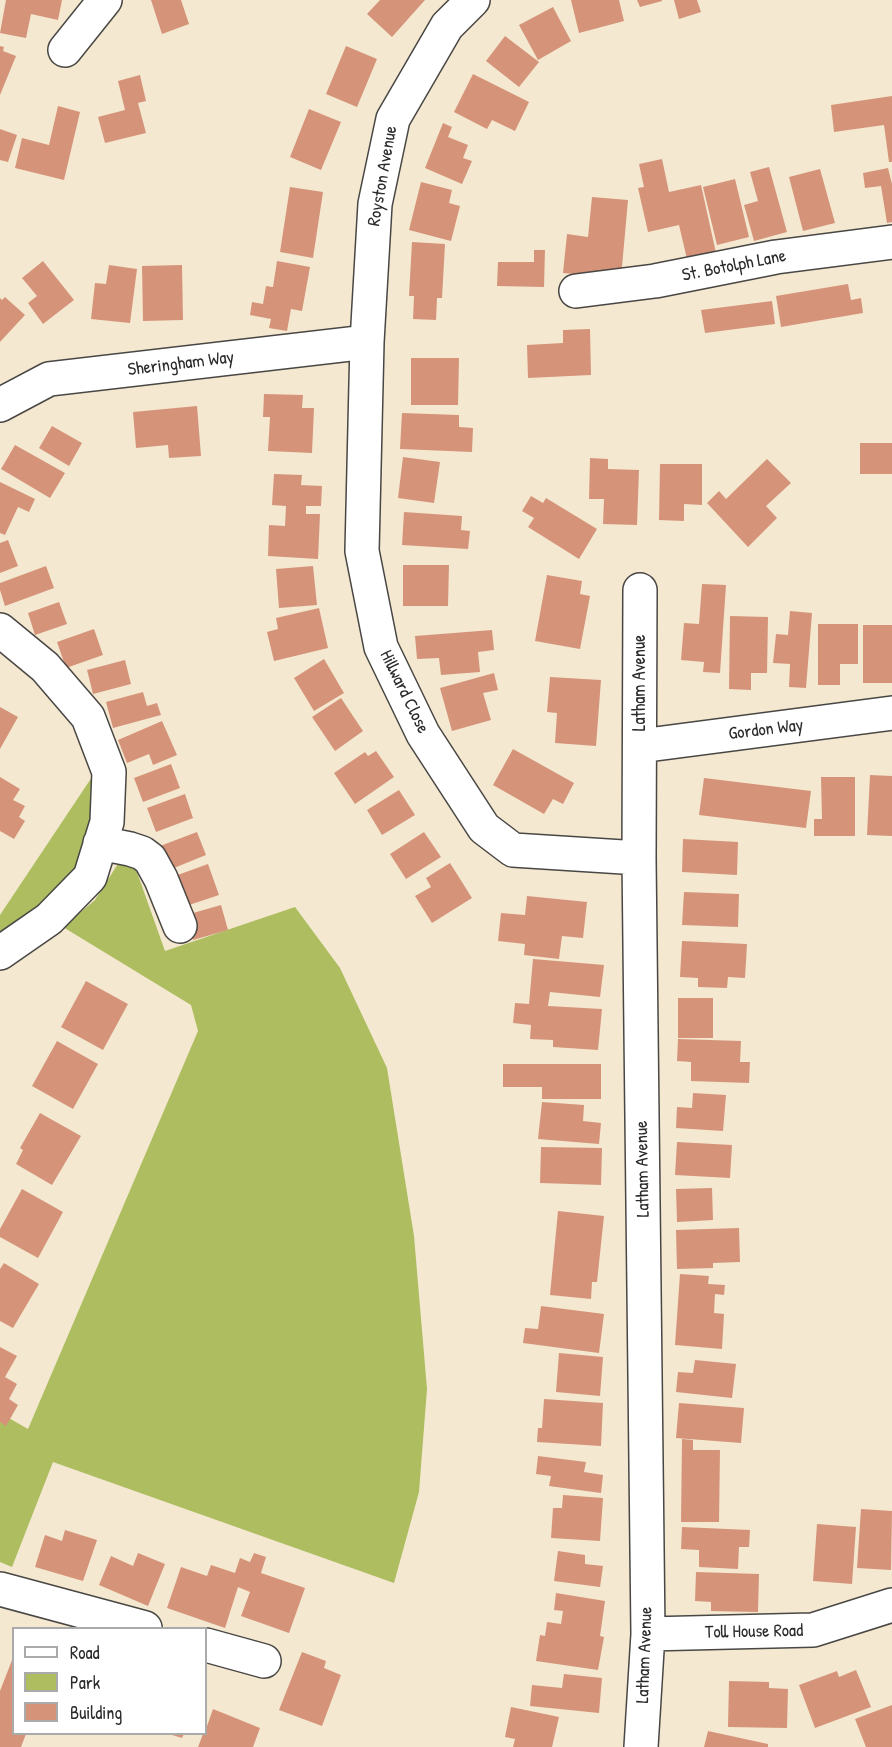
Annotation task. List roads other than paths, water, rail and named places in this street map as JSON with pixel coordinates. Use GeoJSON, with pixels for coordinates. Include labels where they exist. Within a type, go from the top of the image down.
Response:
{"type":"FeatureCollection","features":[{"type":"Feature","properties":{"kind":"street"},"geometry":{"type":"LineString","coordinates":[[65,50],[105,0]]}},
{"type":"Feature","properties":{"kind":"street","name":"Royston Avenue"},"geometry":{"type":"LineString","coordinates":[[367,342],[375,204],[393,119],[447,26],[473,0]]}},
{"type":"Feature","properties":{"kind":"street","name":"St. Botolph Lane"},"geometry":{"type":"LineString","coordinates":[[576,291],[655,281],[776,257],[892,242]]}},
{"type":"Feature","properties":{"kind":"street","name":"Sheringham Way"},"geometry":{"type":"LineString","coordinates":[[0,405],[49,379],[367,342]]}},
{"type":"Feature","properties":{"kind":"street","name":"Hillward Close"},"geometry":{"type":"LineString","coordinates":[[367,342],[362,551],[381,647],[423,734],[484,828],[513,850],[639,858]]}},
{"type":"Feature","properties":{"kind":"street","name":"Latham Avenue"},"geometry":{"type":"LineString","coordinates":[[640,590],[639,858],[648,1634],[641,1747]]}},
{"type":"Feature","properties":{"kind":"street"},"geometry":{"type":"LineString","coordinates":[[0,630],[45,668],[87,717],[109,772],[106,822],[90,877],[49,919],[0,953]]}},
{"type":"Feature","properties":{"kind":"street","name":"Gordon Way"},"geometry":{"type":"LineString","coordinates":[[640,746],[892,713]]}},
{"type":"Feature","properties":{"kind":"street"},"geometry":{"type":"LineString","coordinates":[[100,843],[130,849],[150,859],[161,879],[180,926]]}},
{"type":"Feature","properties":{"kind":"street"},"geometry":{"type":"LineString","coordinates":[[0,1589],[138,1627]]}},
{"type":"Feature","properties":{"kind":"street","name":"Toll House Road"},"geometry":{"type":"LineString","coordinates":[[648,1634],[813,1630],[892,1605]]}},
{"type":"Feature","properties":{"kind":"street"},"geometry":{"type":"LineString","coordinates":[[207,1645],[264,1661]]}}]}
